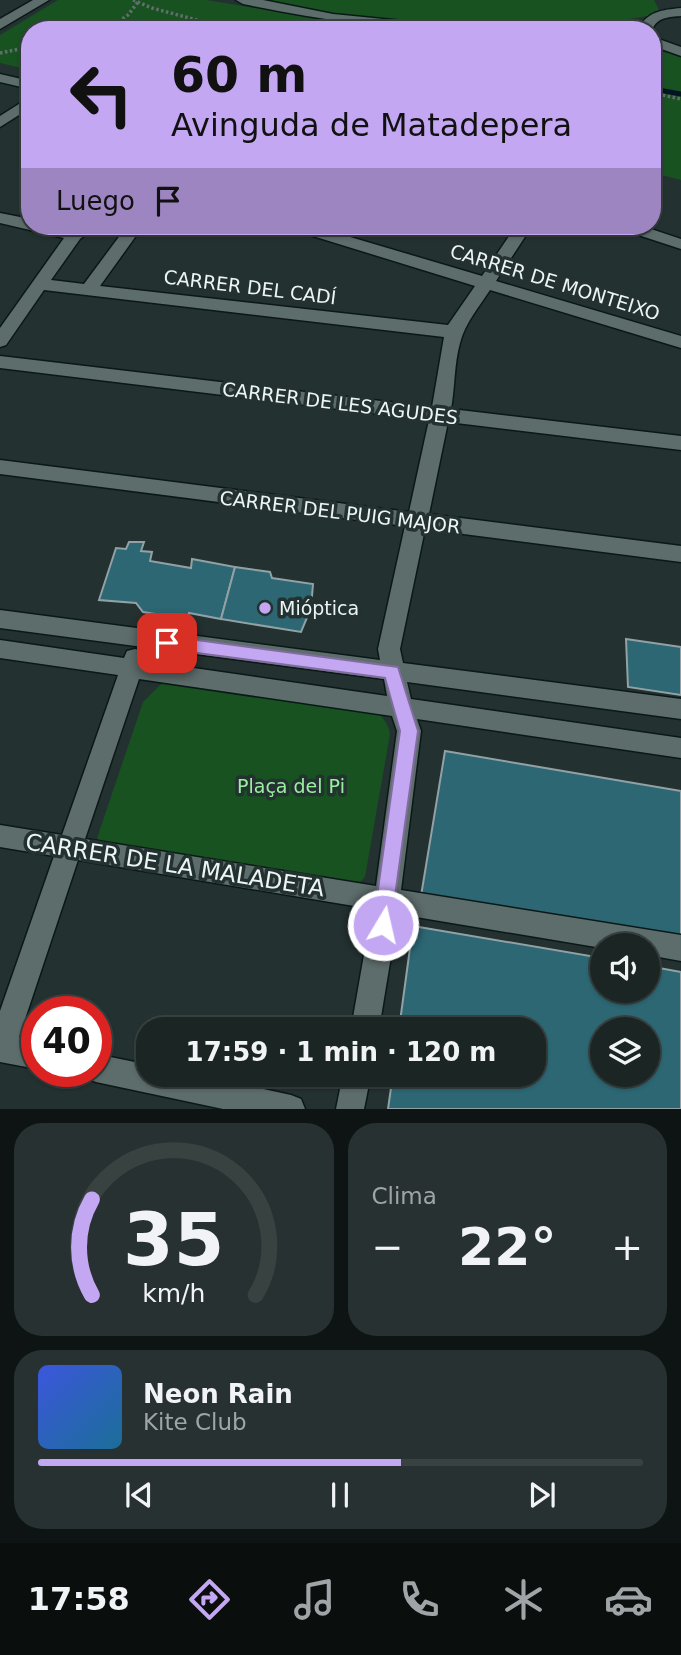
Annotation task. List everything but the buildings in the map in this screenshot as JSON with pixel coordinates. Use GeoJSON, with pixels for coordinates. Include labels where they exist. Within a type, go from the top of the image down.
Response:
{"type":"FeatureCollection","features":[{"type":"Feature","properties":{"kind":"street"},"geometry":{"type":"LineString","coordinates":[[0,25],[42,0]]}},
{"type":"Feature","properties":{"kind":"street"},"geometry":{"type":"LineString","coordinates":[[243,0],[334,18],[364,21]]}},
{"type":"Feature","properties":{"kind":"street"},"geometry":{"type":"LineString","coordinates":[[655,0],[674,13],[681,26]]}},
{"type":"Feature","properties":{"kind":"street"},"geometry":{"type":"LineString","coordinates":[[0,6],[18,13]]}},
{"type":"Feature","properties":{"kind":"street"},"geometry":{"type":"LineString","coordinates":[[649,21],[674,13]]}},
{"type":"Feature","properties":{"kind":"street"},"geometry":{"type":"LineString","coordinates":[[661,44],[681,52]]}},
{"type":"Feature","properties":{"kind":"street"},"geometry":{"type":"LineString","coordinates":[[0,78],[21,84]]}},
{"type":"Feature","properties":{"kind":"street"},"geometry":{"type":"LineString","coordinates":[[0,123],[21,108]]}},
{"type":"Feature","properties":{"kind":"street"},"geometry":{"type":"LineString","coordinates":[[0,218],[21,222]]}},
{"type":"Feature","properties":{"kind":"street"},"geometry":{"type":"LineString","coordinates":[[0,341],[73,235]]}},
{"type":"Feature","properties":{"kind":"street"},"geometry":{"type":"LineString","coordinates":[[88,290],[128,235]]}},
{"type":"Feature","properties":{"kind":"street","name":"CARRER DE MONTEIXO"},"geometry":{"type":"LineString","coordinates":[[325,235],[681,342]]}},
{"type":"Feature","properties":{"kind":"street"},"geometry":{"type":"LineString","coordinates":[[367,1017],[387,899],[409,731],[388,649],[447,383],[450,345],[455,332],[518,235]]}},
{"type":"Feature","properties":{"kind":"street"},"geometry":{"type":"LineString","coordinates":[[654,235],[681,244]]}},
{"type":"Feature","properties":{"kind":"street","name":"CARRER DEL CADÍ"},"geometry":{"type":"LineString","coordinates":[[40,284],[455,332]]}},
{"type":"Feature","properties":{"kind":"street","name":"CARRER DE LES AGUDES"},"geometry":{"type":"LineString","coordinates":[[0,362],[681,443]]}},
{"type":"Feature","properties":{"kind":"street","name":"CARRER DEL PUIG MAJOR"},"geometry":{"type":"LineString","coordinates":[[0,467],[681,554]]}},
{"type":"Feature","properties":{"kind":"street"},"geometry":{"type":"LineString","coordinates":[[0,619],[681,709]]}},
{"type":"Feature","properties":{"kind":"street"},"geometry":{"type":"LineString","coordinates":[[21,1051],[1,1047],[72,848],[142,639]]}},
{"type":"Feature","properties":{"kind":"street"},"geometry":{"type":"LineString","coordinates":[[0,649],[681,748]]}},
{"type":"Feature","properties":{"kind":"street","name":"CARRER DE LA MALADETA"},"geometry":{"type":"LineString","coordinates":[[0,836],[681,948]]}},
{"type":"Feature","properties":{"kind":"street"},"geometry":{"type":"LineString","coordinates":[[112,1071],[291,1109]]}},
{"type":"Feature","properties":{"kind":"street"},"geometry":{"type":"LineString","coordinates":[[351,1109],[355,1087]]}},
{"type":"Feature","properties":{"kind":"path"},"geometry":{"type":"LineString","coordinates":[[119,21],[128,15],[136,1],[204,21]]}},
{"type":"Feature","properties":{"kind":"path"},"geometry":{"type":"LineString","coordinates":[[0,53],[21,49]]}},
{"type":"Feature","properties":{"kind":"path"},"geometry":{"type":"LineString","coordinates":[[661,95],[681,99]]}},
{"type":"Feature","properties":{"kind":"green space"},"geometry":{"type":"Polygon","coordinates":[[[58,0],[206,0],[339,21],[23,21],[58,0]]]}},
{"type":"Feature","properties":{"kind":"green space"},"geometry":{"type":"Polygon","coordinates":[[[248,0],[654,0],[661,14],[616,21],[367,21],[334,18],[248,0]]]}},
{"type":"Feature","properties":{"kind":"green space"},"geometry":{"type":"Polygon","coordinates":[[[21,22],[21,68],[0,63],[0,35],[21,22]]]}},
{"type":"Feature","properties":{"kind":"green space"},"geometry":{"type":"Polygon","coordinates":[[[661,51],[681,55],[681,180],[661,175],[661,51]]]}},
{"type":"Feature","properties":{"kind":"green space","name":"Plaça del Pi"},"geometry":{"type":"Polygon","coordinates":[[[176,679],[372,709],[382,717],[390,734],[365,877],[357,885],[101,842],[97,838],[143,702],[160,685],[176,679]]]}},
{"type":"Feature","properties":{"kind":"waterway"},"geometry":{"type":"LineString","coordinates":[[661,90],[681,94]]}},
{"type":"Feature","properties":{"kind":"place","name":"Mióptica"},"geometry":{"type":"Point","coordinates":[265,608]}},
{"type":"Feature","properties":{"kind":"route"},"geometry":{"type":"LineString","coordinates":[[167,643],[392,672],[409,731],[383,925]]}}]}
